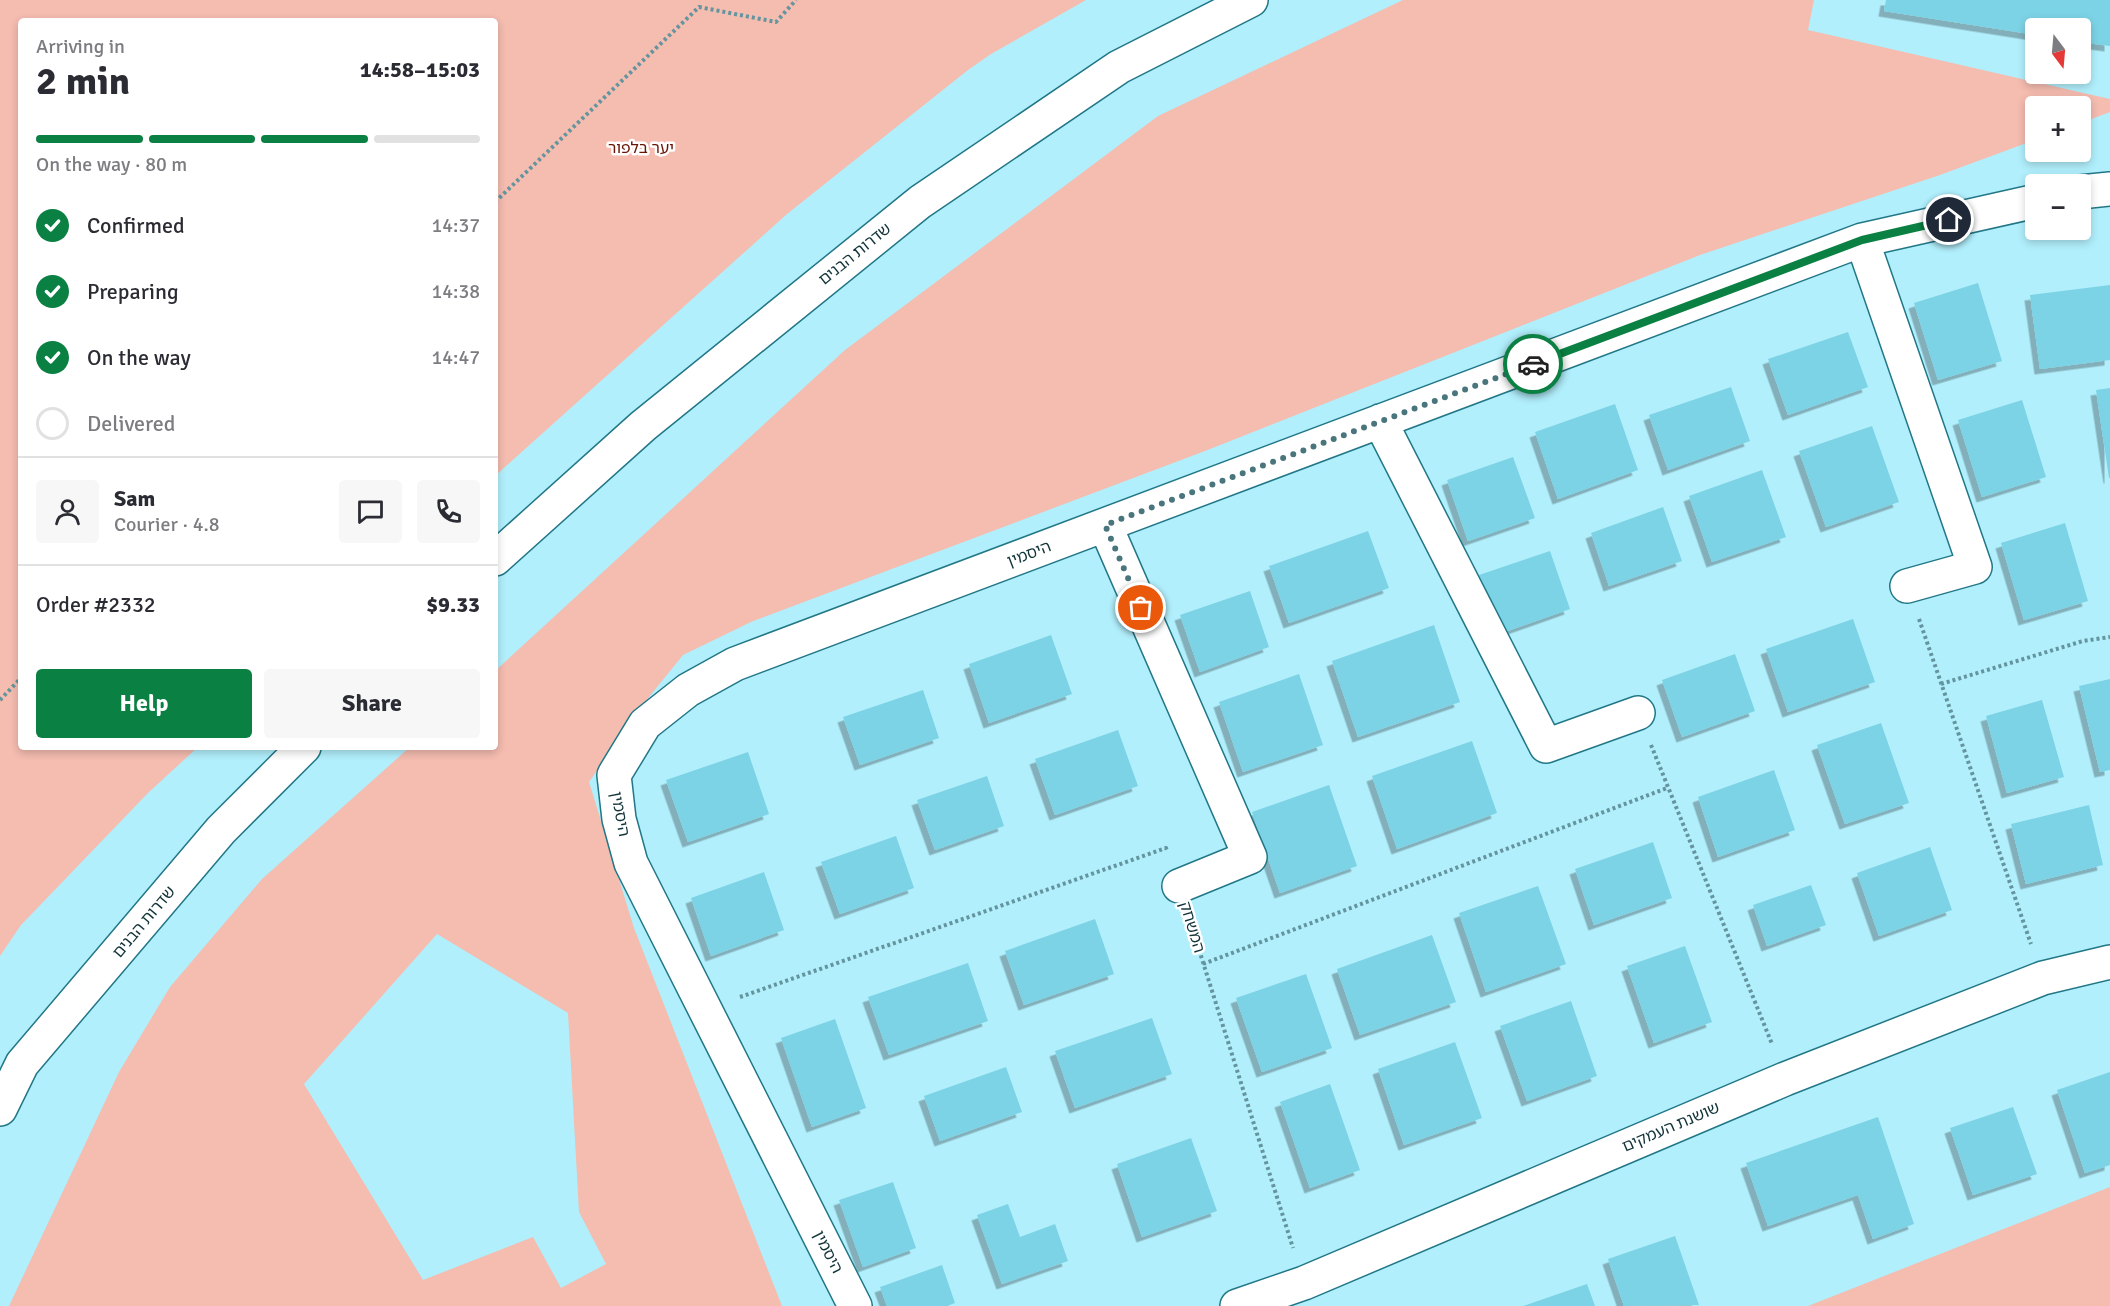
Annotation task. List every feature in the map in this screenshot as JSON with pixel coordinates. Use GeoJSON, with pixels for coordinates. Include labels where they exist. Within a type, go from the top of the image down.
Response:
{"type":"FeatureCollection","features":[{"type":"Feature","properties":{"kind":"street","name":"שדרות הבנים"},"geometry":{"type":"LineString","coordinates":[[498,556],[642,426],[920,202],[1119,68],[1251,0]]}},
{"type":"Feature","properties":{"kind":"street"},"geometry":{"type":"LineString","coordinates":[[2091,191],[2110,189]]}},
{"type":"Feature","properties":{"kind":"street","name":"היסמין"},"geometry":{"type":"LineString","coordinates":[[855,1306],[632,863],[619,819],[614,775],[645,724],[688,690],[735,664],[1862,240],[2025,203]]}},
{"type":"Feature","properties":{"kind":"street"},"geometry":{"type":"LineString","coordinates":[[1862,240],[1975,567],[1907,586]]}},
{"type":"Feature","properties":{"kind":"street"},"geometry":{"type":"LineString","coordinates":[[1380,421],[1546,746],[1638,713]]}},
{"type":"Feature","properties":{"kind":"street","name":"המשחק"},"geometry":{"type":"LineString","coordinates":[[1105,525],[1250,857],[1179,886]]}},
{"type":"Feature","properties":{"kind":"street","name":"שדרות הבנים"},"geometry":{"type":"LineString","coordinates":[[0,1109],[22,1065],[30,1055],[221,830],[301,750]]}},
{"type":"Feature","properties":{"kind":"street","name":"שושנת העמקים"},"geometry":{"type":"LineString","coordinates":[[1237,1306],[1304,1283],[1785,1078],[2043,978],[2110,962]]}},
{"type":"Feature","properties":{"kind":"path"},"geometry":{"type":"LineString","coordinates":[[498,199],[699,7],[776,21],[796,0]]}},
{"type":"Feature","properties":{"kind":"path"},"geometry":{"type":"LineString","coordinates":[[1907,586],[2043,978]]}},
{"type":"Feature","properties":{"kind":"path"},"geometry":{"type":"LineString","coordinates":[[1941,684],[2083,641],[2110,637]]}},
{"type":"Feature","properties":{"kind":"path"},"geometry":{"type":"LineString","coordinates":[[0,700],[18,681]]}},
{"type":"Feature","properties":{"kind":"path"},"geometry":{"type":"LineString","coordinates":[[1638,713],[1785,1078]]}},
{"type":"Feature","properties":{"kind":"path"},"geometry":{"type":"LineString","coordinates":[[1203,964],[1667,788]]}},
{"type":"Feature","properties":{"kind":"path"},"geometry":{"type":"LineString","coordinates":[[705,1009],[1166,848],[1179,886]]}},
{"type":"Feature","properties":{"kind":"path","name":"המשחק"},"geometry":{"type":"LineString","coordinates":[[1179,886],[1304,1283]]}},
{"type":"Feature","properties":{"kind":"green space","name":"יער בלפור"},"geometry":{"type":"Polygon","coordinates":[[[0,0],[1086,0],[991,54],[968,70],[787,214],[498,473],[498,18],[18,18],[18,750],[195,750],[148,793],[21,925],[0,956],[0,0]]]}},
{"type":"Feature","properties":{"kind":"green space"},"geometry":{"type":"Polygon","coordinates":[[[1403,0],[1814,0],[1808,30],[2025,80],[2025,84],[2044,84],[2110,99],[2110,112],[2091,119],[2091,96],[2025,96],[2025,144],[1940,175],[1700,255],[1205,451],[751,622],[683,655],[649,697],[589,782],[634,928],[782,1306],[9,1306],[119,1072],[170,987],[262,879],[407,750],[498,750],[498,668],[845,350],[1158,116],[1403,0]],[[437,934],[304,1084],[423,1280],[533,1237],[561,1288],[606,1264],[579,1212],[568,1013],[437,934]]]}},
{"type":"Feature","properties":{"kind":"green space"},"geometry":{"type":"Polygon","coordinates":[[[2110,1187],[2110,1306],[1808,1306],[2110,1187]]]}},
{"type":"Feature","properties":{"kind":"building"},"geometry":{"type":"Polygon","coordinates":[[[1886,0],[2110,0],[2110,46],[2091,43],[2091,18],[2025,18],[2025,33],[1884,11],[1886,0]]]}},
{"type":"Feature","properties":{"kind":"building"},"geometry":{"type":"Polygon","coordinates":[[[1978,283],[2002,361],[1938,380],[1914,303],[1978,283]]]}},
{"type":"Feature","properties":{"kind":"building"},"geometry":{"type":"Polygon","coordinates":[[[2110,285],[2110,360],[2040,369],[2030,295],[2110,285]]]}},
{"type":"Feature","properties":{"kind":"building"},"geometry":{"type":"Polygon","coordinates":[[[1848,332],[1868,387],[1788,415],[1768,359],[1848,332]]]}},
{"type":"Feature","properties":{"kind":"building"},"geometry":{"type":"Polygon","coordinates":[[[1731,387],[1750,441],[1668,470],[1649,415],[1731,387]]]}},
{"type":"Feature","properties":{"kind":"building"},"geometry":{"type":"Polygon","coordinates":[[[2110,388],[2110,478],[2109,478],[2096,390],[2110,388]]]}},
{"type":"Feature","properties":{"kind":"building"},"geometry":{"type":"Polygon","coordinates":[[[2022,400],[2046,477],[1982,497],[1958,420],[2022,400]]]}},
{"type":"Feature","properties":{"kind":"building"},"geometry":{"type":"Polygon","coordinates":[[[1615,404],[1638,470],[1558,499],[1535,432],[1615,404]]]}},
{"type":"Feature","properties":{"kind":"building"},"geometry":{"type":"Polygon","coordinates":[[[1872,426],[1899,502],[1826,527],[1799,451],[1872,426]]]}},
{"type":"Feature","properties":{"kind":"building"},"geometry":{"type":"Polygon","coordinates":[[[1513,457],[1535,518],[1468,541],[1447,480],[1513,457]]]}},
{"type":"Feature","properties":{"kind":"building"},"geometry":{"type":"Polygon","coordinates":[[[1762,470],[1786,537],[1712,562],[1689,496],[1762,470]]]}},
{"type":"Feature","properties":{"kind":"building"},"geometry":{"type":"Polygon","coordinates":[[[1663,507],[1682,561],[1609,586],[1591,533],[1663,507]]]}},
{"type":"Feature","properties":{"kind":"building"},"geometry":{"type":"Polygon","coordinates":[[[2065,523],[2088,601],[2024,620],[2001,543],[2065,523]]]}},
{"type":"Feature","properties":{"kind":"building"},"geometry":{"type":"Polygon","coordinates":[[[1368,531],[1389,588],[1289,623],[1269,566],[1368,531]]]}},
{"type":"Feature","properties":{"kind":"building"},"geometry":{"type":"Polygon","coordinates":[[[1550,551],[1570,609],[1499,634],[1479,575],[1550,551]]]}},
{"type":"Feature","properties":{"kind":"building"},"geometry":{"type":"Polygon","coordinates":[[[1250,591],[1269,647],[1200,672],[1180,615],[1250,591]]]}},
{"type":"Feature","properties":{"kind":"building"},"geometry":{"type":"Polygon","coordinates":[[[1853,619],[1875,682],[1788,712],[1766,649],[1853,619]]]}},
{"type":"Feature","properties":{"kind":"building"},"geometry":{"type":"Polygon","coordinates":[[[1434,625],[1460,702],[1358,737],[1332,661],[1434,625]]]}},
{"type":"Feature","properties":{"kind":"building"},"geometry":{"type":"Polygon","coordinates":[[[1051,635],[1072,694],[989,723],[969,664],[1051,635]]]}},
{"type":"Feature","properties":{"kind":"building"},"geometry":{"type":"Polygon","coordinates":[[[1735,654],[1755,711],[1682,737],[1662,680],[1735,654]]]}},
{"type":"Feature","properties":{"kind":"building"},"geometry":{"type":"Polygon","coordinates":[[[1299,674],[1323,745],[1243,772],[1219,702],[1299,674]]]}},
{"type":"Feature","properties":{"kind":"building"},"geometry":{"type":"Polygon","coordinates":[[[2110,679],[2110,770],[2100,772],[2079,686],[2110,679]]]}},
{"type":"Feature","properties":{"kind":"building"},"geometry":{"type":"Polygon","coordinates":[[[923,690],[939,738],[860,765],[843,717],[923,690]]]}},
{"type":"Feature","properties":{"kind":"building"},"geometry":{"type":"Polygon","coordinates":[[[2042,700],[2064,777],[2007,793],[1986,716],[2042,700]]]}},
{"type":"Feature","properties":{"kind":"building"},"geometry":{"type":"Polygon","coordinates":[[[1881,723],[1909,803],[1845,824],[1817,745],[1881,723]]]}},
{"type":"Feature","properties":{"kind":"building"},"geometry":{"type":"Polygon","coordinates":[[[1118,730],[1138,786],[1055,815],[1035,759],[1118,730]]]}},
{"type":"Feature","properties":{"kind":"building"},"geometry":{"type":"Polygon","coordinates":[[[1472,741],[1497,813],[1397,849],[1372,776],[1472,741]]]}},
{"type":"Feature","properties":{"kind":"building"},"geometry":{"type":"Polygon","coordinates":[[[748,752],[769,814],[688,842],[666,780],[748,752]]]}},
{"type":"Feature","properties":{"kind":"building"},"geometry":{"type":"Polygon","coordinates":[[[1774,770],[1795,830],[1718,857],[1698,797],[1774,770]]]}},
{"type":"Feature","properties":{"kind":"building"},"geometry":{"type":"Polygon","coordinates":[[[987,776],[1004,826],[935,850],[917,800],[987,776]]]}},
{"type":"Feature","properties":{"kind":"building"},"geometry":{"type":"Polygon","coordinates":[[[1329,785],[1357,866],[1280,893],[1252,812],[1329,785]]]}},
{"type":"Feature","properties":{"kind":"building"},"geometry":{"type":"Polygon","coordinates":[[[2089,805],[2103,865],[2026,884],[2011,824],[2089,805]]]}},
{"type":"Feature","properties":{"kind":"building"},"geometry":{"type":"Polygon","coordinates":[[[896,836],[914,888],[840,914],[821,862],[896,836]]]}},
{"type":"Feature","properties":{"kind":"building"},"geometry":{"type":"Polygon","coordinates":[[[1653,842],[1672,898],[1594,925],[1575,869],[1653,842]]]}},
{"type":"Feature","properties":{"kind":"building"},"geometry":{"type":"Polygon","coordinates":[[[1930,847],[1952,910],[1879,936],[1857,873],[1930,847]]]}},
{"type":"Feature","properties":{"kind":"building"},"geometry":{"type":"Polygon","coordinates":[[[764,872],[784,930],[711,956],[691,898],[764,872]]]}},
{"type":"Feature","properties":{"kind":"building"},"geometry":{"type":"Polygon","coordinates":[[[1811,885],[1826,925],[1767,946],[1753,905],[1811,885]]]}},
{"type":"Feature","properties":{"kind":"building"},"geometry":{"type":"Polygon","coordinates":[[[1538,886],[1566,964],[1486,992],[1459,913],[1538,886]]]}},
{"type":"Feature","properties":{"kind":"building"},"geometry":{"type":"Polygon","coordinates":[[[1095,919],[1114,974],[1024,1005],[1005,951],[1095,919]]]}},
{"type":"Feature","properties":{"kind":"building"},"geometry":{"type":"Polygon","coordinates":[[[1432,935],[1456,1002],[1360,1035],[1337,969],[1432,935]]]}},
{"type":"Feature","properties":{"kind":"building"},"geometry":{"type":"Polygon","coordinates":[[[1685,946],[1712,1022],[1654,1043],[1627,966],[1685,946]]]}},
{"type":"Feature","properties":{"kind":"building"},"geometry":{"type":"Polygon","coordinates":[[[968,963],[988,1021],[889,1055],[868,997],[968,963]]]}},
{"type":"Feature","properties":{"kind":"building"},"geometry":{"type":"Polygon","coordinates":[[[1306,974],[1332,1048],[1262,1072],[1236,998],[1306,974]]]}},
{"type":"Feature","properties":{"kind":"building"},"geometry":{"type":"Polygon","coordinates":[[[1571,1001],[1597,1076],[1527,1101],[1500,1026],[1571,1001]]]}},
{"type":"Feature","properties":{"kind":"building"},"geometry":{"type":"Polygon","coordinates":[[[1152,1018],[1172,1074],[1075,1108],[1055,1051],[1152,1018]]]}},
{"type":"Feature","properties":{"kind":"building"},"geometry":{"type":"Polygon","coordinates":[[[835,1019],[866,1108],[812,1127],[781,1038],[835,1019]]]}},
{"type":"Feature","properties":{"kind":"building"},"geometry":{"type":"Polygon","coordinates":[[[1455,1042],[1482,1118],[1404,1145],[1378,1069],[1455,1042]]]}},
{"type":"Feature","properties":{"kind":"building"},"geometry":{"type":"Polygon","coordinates":[[[1006,1067],[1022,1112],[940,1141],[924,1096],[1006,1067]]]}},
{"type":"Feature","properties":{"kind":"building"},"geometry":{"type":"Polygon","coordinates":[[[2110,1072],[2110,1165],[2085,1173],[2057,1090],[2110,1072]]]}},
{"type":"Feature","properties":{"kind":"building"},"geometry":{"type":"Polygon","coordinates":[[[1330,1084],[1360,1170],[1310,1188],[1280,1102],[1330,1084]]]}},
{"type":"Feature","properties":{"kind":"building"},"geometry":{"type":"Polygon","coordinates":[[[2013,1107],[2037,1174],[1973,1195],[1950,1128],[2013,1107]]]}},
{"type":"Feature","properties":{"kind":"building"},"geometry":{"type":"Polygon","coordinates":[[[1878,1117],[1914,1224],[1873,1239],[1858,1195],[1768,1226],[1746,1163],[1878,1117]]]}},
{"type":"Feature","properties":{"kind":"building"},"geometry":{"type":"Polygon","coordinates":[[[1191,1138],[1217,1211],[1142,1237],[1117,1164],[1191,1138]]]}},
{"type":"Feature","properties":{"kind":"building"},"geometry":{"type":"Polygon","coordinates":[[[893,1182],[916,1248],[863,1267],[839,1200],[893,1182]]]}},
{"type":"Feature","properties":{"kind":"building"},"geometry":{"type":"Polygon","coordinates":[[[1008,1204],[1020,1237],[1055,1224],[1068,1261],[1002,1284],[977,1215],[1008,1204]]]}},
{"type":"Feature","properties":{"kind":"building"},"geometry":{"type":"Polygon","coordinates":[[[1675,1236],[1699,1305],[1624,1306],[1608,1259],[1675,1236]]]}},
{"type":"Feature","properties":{"kind":"building"},"geometry":{"type":"Polygon","coordinates":[[[942,1265],[955,1303],[947,1306],[887,1306],[880,1287],[942,1265]]]}},
{"type":"Feature","properties":{"kind":"building"},"geometry":{"type":"Polygon","coordinates":[[[1587,1284],[1595,1306],[1523,1306],[1587,1284]]]}},
{"type":"Feature","properties":{"kind":"way so far"},"geometry":{"type":"LineString","coordinates":[[1141,608],[1105,525],[1533,364]]}},
{"type":"Feature","properties":{"kind":"route"},"geometry":{"type":"LineString","coordinates":[[1533,364],[1862,240],[1949,220]]}}]}
